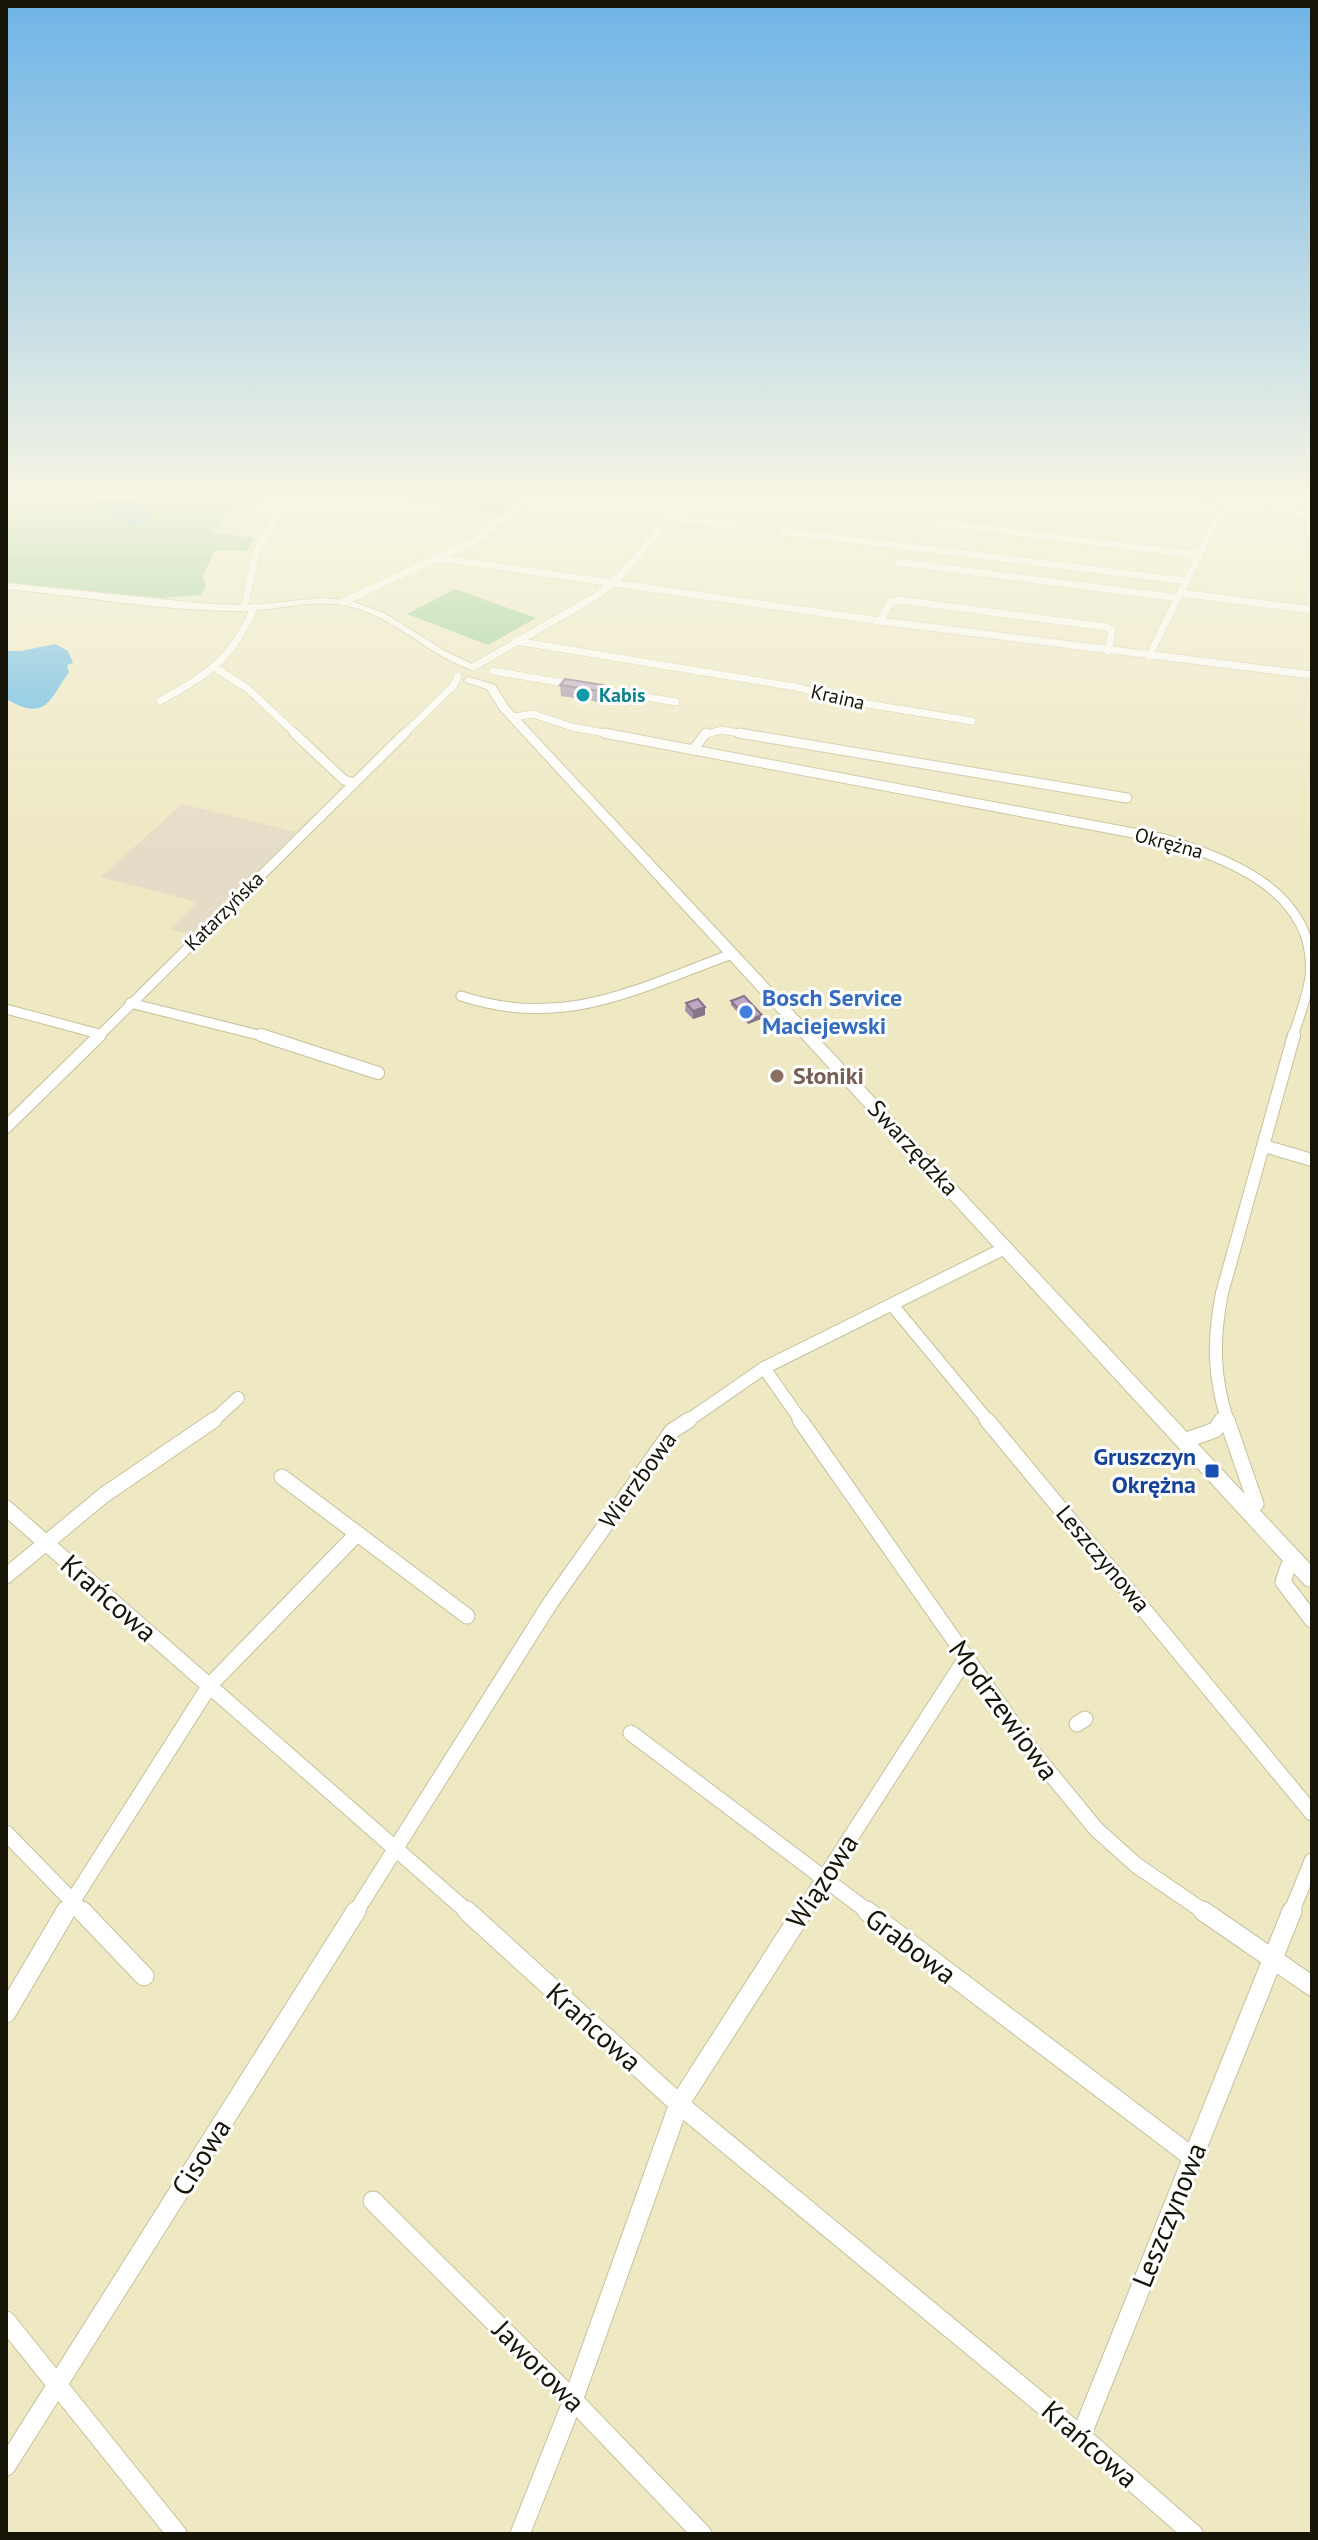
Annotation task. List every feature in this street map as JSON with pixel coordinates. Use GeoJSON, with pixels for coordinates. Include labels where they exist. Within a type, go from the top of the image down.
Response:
{"type":"FeatureCollection","features":[{"type":"Feature","properties":{"kind":"street"},"geometry":{"type":"LineString","coordinates":[[160,701],[217,669],[234,647],[246,617]]}},
{"type":"Feature","properties":{"kind":"street","name":"Swarzędzka"},"geometry":{"type":"LineString","coordinates":[[382,617],[444,654],[502,682],[514,717],[1312,1579]]}},
{"type":"Feature","properties":{"kind":"street"},"geometry":{"type":"LineString","coordinates":[[462,677],[482,671],[490,656],[560,617]]}},
{"type":"Feature","properties":{"kind":"street"},"geometry":{"type":"LineString","coordinates":[[848,617],[1312,675]]}},
{"type":"Feature","properties":{"kind":"street"},"geometry":{"type":"LineString","coordinates":[[880,621],[883,617]]}},
{"type":"Feature","properties":{"kind":"street"},"geometry":{"type":"LineString","coordinates":[[1023,617],[1106,627],[1112,630],[1108,651]]}},
{"type":"Feature","properties":{"kind":"street"},"geometry":{"type":"LineString","coordinates":[[1149,656],[1168,617]]}},
{"type":"Feature","properties":{"kind":"street","name":"Kraina"},"geometry":{"type":"LineString","coordinates":[[516,641],[795,687],[861,703],[972,721]]}},
{"type":"Feature","properties":{"kind":"street","name":"Swarzędzka"},"geometry":{"type":"LineString","coordinates":[[444,654],[462,677]]}},
{"type":"Feature","properties":{"kind":"street"},"geometry":{"type":"LineString","coordinates":[[217,669],[248,689],[344,780],[354,783]]}},
{"type":"Feature","properties":{"kind":"street"},"geometry":{"type":"LineString","coordinates":[[482,671],[502,682]]}},
{"type":"Feature","properties":{"kind":"street"},"geometry":{"type":"LineString","coordinates":[[462,677],[676,702]]}},
{"type":"Feature","properties":{"kind":"street","name":"Katarzyńska"},"geometry":{"type":"LineString","coordinates":[[6,1127],[462,677]]}},
{"type":"Feature","properties":{"kind":"street","name":"Okrężna"},"geometry":{"type":"LineString","coordinates":[[514,717],[533,714],[572,727],[1055,818],[1196,848],[1244,869],[1288,904],[1309,936],[1310,977],[1214,1330],[1214,1373],[1224,1417],[1256,1504],[1247,1510]]}},
{"type":"Feature","properties":{"kind":"street"},"geometry":{"type":"LineString","coordinates":[[693,750],[703,734],[721,730],[1127,798]]}},
{"type":"Feature","properties":{"kind":"street"},"geometry":{"type":"LineString","coordinates":[[461,996],[480,1005],[516,1012],[579,1007],[732,954]]}},
{"type":"Feature","properties":{"kind":"street"},"geometry":{"type":"LineString","coordinates":[[130,1003],[244,1029],[378,1073]]}},
{"type":"Feature","properties":{"kind":"street"},"geometry":{"type":"LineString","coordinates":[[6,1009],[99,1034]]}},
{"type":"Feature","properties":{"kind":"street"},"geometry":{"type":"LineString","coordinates":[[1264,1146],[1312,1160]]}},
{"type":"Feature","properties":{"kind":"street","name":"Wierzbowa"},"geometry":{"type":"LineString","coordinates":[[397,1848],[551,1602],[672,1431],[764,1368],[1005,1248]]}},
{"type":"Feature","properties":{"kind":"street","name":"Leszczynowa"},"geometry":{"type":"LineString","coordinates":[[893,1306],[1312,1813]]}},
{"type":"Feature","properties":{"kind":"street","name":"Modrzewiowa"},"geometry":{"type":"LineString","coordinates":[[764,1368],[1036,1756],[1096,1829],[1136,1865],[1312,1986]]}},
{"type":"Feature","properties":{"kind":"street"},"geometry":{"type":"LineString","coordinates":[[6,1576],[104,1495],[202,1431],[238,1398]]}},
{"type":"Feature","properties":{"kind":"street"},"geometry":{"type":"LineString","coordinates":[[1184,1441],[1215,1430],[1224,1417]]}},
{"type":"Feature","properties":{"kind":"street"},"geometry":{"type":"LineString","coordinates":[[282,1477],[467,1616]]}},
{"type":"Feature","properties":{"kind":"street","name":"Krańcowa"},"geometry":{"type":"LineString","coordinates":[[6,1508],[397,1848],[679,2104],[1081,2436],[1193,2534]]}},
{"type":"Feature","properties":{"kind":"street"},"geometry":{"type":"LineString","coordinates":[[6,2013],[72,1901],[210,1685],[357,1534]]}},
{"type":"Feature","properties":{"kind":"street"},"geometry":{"type":"LineString","coordinates":[[1296,1562],[1288,1567],[1283,1582],[1312,1620]]}},
{"type":"Feature","properties":{"kind":"street","name":"Wiązowa"},"geometry":{"type":"LineString","coordinates":[[520,2534],[573,2400],[679,2104],[966,1658]]}},
{"type":"Feature","properties":{"kind":"street","name":"Grabowa"},"geometry":{"type":"LineString","coordinates":[[631,1733],[1192,2157]]}},
{"type":"Feature","properties":{"kind":"street"},"geometry":{"type":"LineString","coordinates":[[6,1833],[144,1976]]}},
{"type":"Feature","properties":{"kind":"street","name":"Cisowa"},"geometry":{"type":"LineString","coordinates":[[6,2466],[397,1848]]}},
{"type":"Feature","properties":{"kind":"street","name":"Leszczynowa"},"geometry":{"type":"LineString","coordinates":[[1081,2436],[1312,1861]]}},
{"type":"Feature","properties":{"kind":"street","name":"Jaworowa"},"geometry":{"type":"LineString","coordinates":[[373,2201],[573,2400],[702,2534]]}},
{"type":"Feature","properties":{"kind":"street"},"geometry":{"type":"LineString","coordinates":[[6,2321],[177,2534]]}},
{"type":"Feature","properties":{"kind":"shaded area"},"geometry":{"type":"Polygon","coordinates":[[[182,804],[296,832],[193,935],[170,929],[197,902],[101,877],[182,804]]]}},
{"type":"Feature","properties":{"kind":"green space"},"geometry":{"type":"Polygon","coordinates":[[[414,617],[536,618],[488,645],[414,617]]]}},
{"type":"Feature","properties":{"kind":"water"},"geometry":{"type":"Polygon","coordinates":[[[55,644],[68,651],[73,663],[67,665],[69,672],[50,700],[38,708],[29,708],[6,699],[6,651],[55,644]]]}},
{"type":"Feature","properties":{"kind":"building"},"geometry":{"type":"Polygon","coordinates":[[[565,679],[603,685],[599,691],[560,685],[565,679]]]}},
{"type":"Feature","properties":{"kind":"building","name":"Bosch Service Maciejewski"},"geometry":{"type":"Polygon","coordinates":[[[744,996],[762,1015],[749,1020],[731,1001],[744,996]]]}},
{"type":"Feature","properties":{"kind":"building"},"geometry":{"type":"Polygon","coordinates":[[[698,999],[705,1007],[693,1011],[686,1003],[698,999]]]}},
{"type":"Feature","properties":{"kind":"place","name":"Kabis"},"geometry":{"type":"Point","coordinates":[583,695]}},
{"type":"Feature","properties":{"kind":"place","name":"Bosch Service Maciejewski"},"geometry":{"type":"Point","coordinates":[746,1012]}},
{"type":"Feature","properties":{"kind":"place","name":"Słoniki"},"geometry":{"type":"Point","coordinates":[777,1076]}},
{"type":"Feature","properties":{"kind":"place","name":"Gruszczyn Okrężna"},"geometry":{"type":"Point","coordinates":[1212,1471]}}]}
